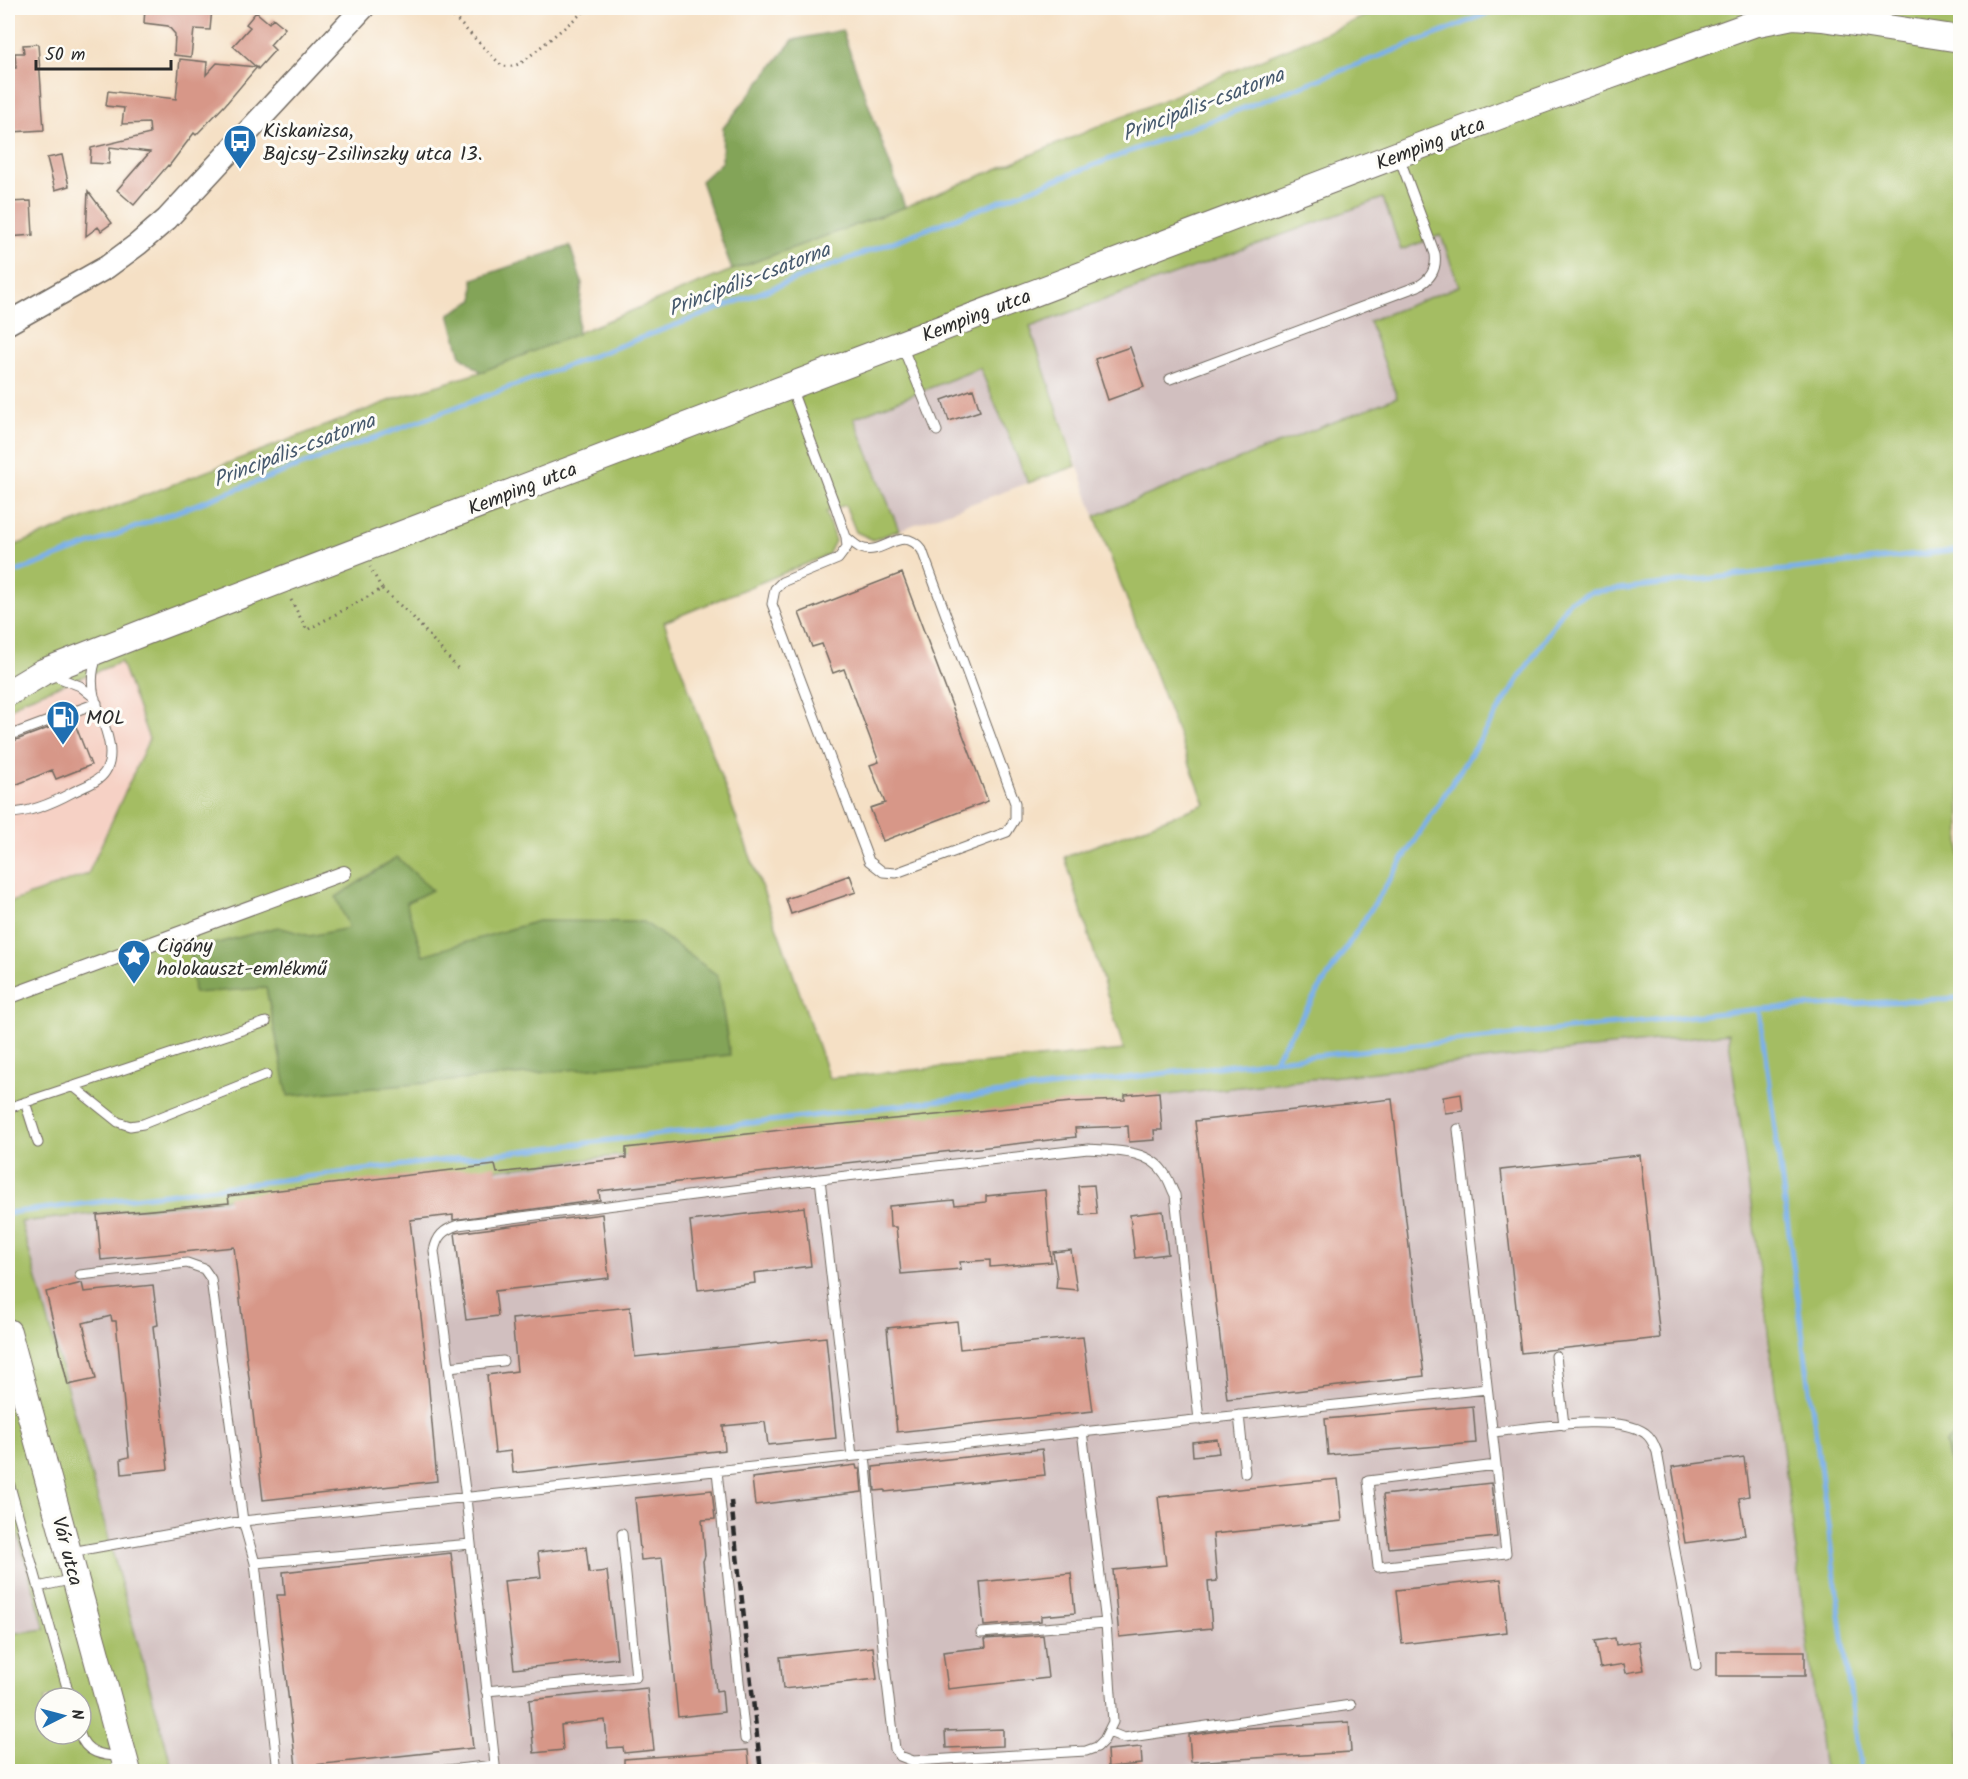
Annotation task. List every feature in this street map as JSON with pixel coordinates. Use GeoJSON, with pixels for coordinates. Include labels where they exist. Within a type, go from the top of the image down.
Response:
{"type":"FeatureCollection","features":[{"type":"Feature","properties":{"kind":"main road","name":"Kemping utca"},"geometry":{"type":"LineString","coordinates":[[8,693],[43,672],[100,649],[1520,108],[1772,19],[1793,16],[1822,18],[1960,39]]}},
{"type":"Feature","properties":{"kind":"main road","name":"Vár utca"},"geometry":{"type":"LineString","coordinates":[[8,1332],[126,1764]]}},
{"type":"Feature","properties":{"kind":"street"},"geometry":{"type":"LineString","coordinates":[[8,323],[107,267],[167,219],[363,8]]}},
{"type":"Feature","properties":{"kind":"street"},"geometry":{"type":"LineString","coordinates":[[8,997],[344,873]]}},
{"type":"Feature","properties":{"kind":"lane"},"geometry":{"type":"LineString","coordinates":[[1170,379],[1418,286],[1429,278],[1435,267],[1435,254],[1399,155]]}},
{"type":"Feature","properties":{"kind":"lane"},"geometry":{"type":"LineString","coordinates":[[901,344],[937,431]]}},
{"type":"Feature","properties":{"kind":"lane"},"geometry":{"type":"LineString","coordinates":[[790,386],[846,537],[847,547],[842,555],[782,582],[775,590],[772,604],[869,861],[882,872],[896,873],[1007,831],[1015,819],[1015,803],[922,550],[915,543],[903,539],[872,549],[861,548],[846,537]]}},
{"type":"Feature","properties":{"kind":"lane"},"geometry":{"type":"LineString","coordinates":[[8,813],[27,811],[57,801],[96,780],[105,772],[109,758],[109,745],[96,700],[94,664],[100,649]]}},
{"type":"Feature","properties":{"kind":"lane"},"geometry":{"type":"LineString","coordinates":[[43,672],[80,686],[96,700]]}},
{"type":"Feature","properties":{"kind":"lane"},"geometry":{"type":"LineString","coordinates":[[8,736],[96,700]]}},
{"type":"Feature","properties":{"kind":"lane"},"geometry":{"type":"LineString","coordinates":[[8,1108],[266,1022]]}},
{"type":"Feature","properties":{"kind":"lane"},"geometry":{"type":"LineString","coordinates":[[74,1086],[118,1122],[130,1126],[143,1124],[266,1075]]}},
{"type":"Feature","properties":{"kind":"lane"},"geometry":{"type":"LineString","coordinates":[[25,1102],[38,1143]]}},
{"type":"Feature","properties":{"kind":"lane"},"geometry":{"type":"LineString","coordinates":[[1458,1129],[1506,1553],[1378,1567],[1368,1481],[1496,1465]]}},
{"type":"Feature","properties":{"kind":"lane"},"geometry":{"type":"LineString","coordinates":[[429,1772],[495,1765],[466,1498],[434,1251],[437,1239],[449,1228],[820,1179],[1088,1149],[1118,1151],[1147,1158],[1164,1171],[1175,1195],[1199,1420]]}},
{"type":"Feature","properties":{"kind":"lane"},"geometry":{"type":"LineString","coordinates":[[820,1179],[852,1456]]}},
{"type":"Feature","properties":{"kind":"lane"},"geometry":{"type":"LineString","coordinates":[[80,1275],[188,1263],[199,1266],[208,1274],[213,1285],[243,1521],[255,1563],[278,1772]]}},
{"type":"Feature","properties":{"kind":"lane"},"geometry":{"type":"LineString","coordinates":[[1556,1356],[1564,1425]]}},
{"type":"Feature","properties":{"kind":"lane"},"geometry":{"type":"LineString","coordinates":[[449,1367],[503,1361]]}},
{"type":"Feature","properties":{"kind":"lane"},"geometry":{"type":"LineString","coordinates":[[68,1552],[243,1521],[1487,1389]]}},
{"type":"Feature","properties":{"kind":"lane"},"geometry":{"type":"LineString","coordinates":[[1239,1415],[1245,1473]]}},
{"type":"Feature","properties":{"kind":"lane"},"geometry":{"type":"LineString","coordinates":[[1493,1432],[1608,1422],[1631,1426],[1645,1432],[1652,1439],[1657,1452],[1696,1666]]}},
{"type":"Feature","properties":{"kind":"lane"},"geometry":{"type":"LineString","coordinates":[[865,1455],[884,1658],[895,1749],[900,1756],[913,1761],[1086,1751],[1097,1747],[1104,1740],[1113,1722],[1106,1623],[1082,1431]]}},
{"type":"Feature","properties":{"kind":"lane"},"geometry":{"type":"LineString","coordinates":[[717,1471],[745,1739]]}},
{"type":"Feature","properties":{"kind":"lane"},"geometry":{"type":"LineString","coordinates":[[8,1479],[67,1686]]}},
{"type":"Feature","properties":{"kind":"lane"},"geometry":{"type":"LineString","coordinates":[[486,1691],[636,1677],[622,1534]]}},
{"type":"Feature","properties":{"kind":"lane"},"geometry":{"type":"LineString","coordinates":[[255,1563],[471,1544]]}},
{"type":"Feature","properties":{"kind":"lane"},"geometry":{"type":"LineString","coordinates":[[38,1587],[75,1579]]}},
{"type":"Feature","properties":{"kind":"lane"},"geometry":{"type":"LineString","coordinates":[[981,1633],[1106,1623]]}},
{"type":"Feature","properties":{"kind":"lane"},"geometry":{"type":"LineString","coordinates":[[1109,1732],[1124,1738],[1351,1705]]}},
{"type":"Feature","properties":{"kind":"lane"},"geometry":{"type":"LineString","coordinates":[[86,1746],[91,1751],[126,1764]]}},
{"type":"Feature","properties":{"kind":"path"},"geometry":{"type":"LineString","coordinates":[[445,8],[502,66],[508,67],[517,66],[588,8]]}},
{"type":"Feature","properties":{"kind":"path"},"geometry":{"type":"LineString","coordinates":[[361,550],[382,589],[412,616],[460,671]]}},
{"type":"Feature","properties":{"kind":"path"},"geometry":{"type":"LineString","coordinates":[[281,580],[307,630],[382,589]]}},
{"type":"Feature","properties":{"kind":"shaded area"},"geometry":{"type":"Polygon","coordinates":[[[1384,198],[1401,249],[1441,234],[1459,286],[1369,321],[1397,397],[1095,516],[1030,327],[1384,198]]]}},
{"type":"Feature","properties":{"kind":"shaded area"},"geometry":{"type":"Polygon","coordinates":[[[981,368],[1028,483],[899,530],[854,418],[981,368]]]}},
{"type":"Feature","properties":{"kind":"shaded area"},"geometry":{"type":"Polygon","coordinates":[[[121,662],[149,739],[88,874],[8,903],[8,712],[25,699],[121,662]]]}},
{"type":"Feature","properties":{"kind":"shaded area"},"geometry":{"type":"Polygon","coordinates":[[[1728,1033],[1824,1771],[173,1771],[21,1222],[1728,1033]]]}},
{"type":"Feature","properties":{"kind":"shaded area"},"geometry":{"type":"Polygon","coordinates":[[[8,1498],[45,1629],[8,1634],[8,1498]]]}},
{"type":"Feature","properties":{"kind":"green space"},"geometry":{"type":"Polygon","coordinates":[[[1385,8],[1960,8],[1960,1428],[1945,1443],[1960,1514],[1960,1771],[1824,1771],[1728,1033],[21,1222],[173,1771],[8,1771],[8,1634],[45,1629],[8,1498],[8,903],[88,874],[149,739],[121,662],[25,699],[8,711],[8,548],[397,398],[481,372],[732,270],[905,207],[1385,8]],[[1383,198],[1030,327],[1076,466],[1028,483],[980,368],[854,418],[899,530],[873,540],[856,532],[845,505],[826,512],[835,541],[828,555],[664,622],[787,956],[829,1078],[1124,1050],[1065,857],[1205,804],[1095,516],[1397,397],[1369,321],[1459,286],[1441,235],[1401,250],[1383,198]]]}},
{"type":"Feature","properties":{"kind":"green space"},"geometry":{"type":"Polygon","coordinates":[[[842,30],[905,207],[732,270],[701,181],[722,162],[723,128],[793,40],[842,30]]]}},
{"type":"Feature","properties":{"kind":"green space"},"geometry":{"type":"Polygon","coordinates":[[[570,246],[582,283],[577,334],[481,372],[461,356],[449,314],[474,300],[473,279],[570,246]]]}},
{"type":"Feature","properties":{"kind":"green space"},"geometry":{"type":"Polygon","coordinates":[[[397,857],[432,890],[406,903],[423,955],[538,921],[644,922],[717,975],[730,1055],[288,1096],[266,988],[194,993],[191,950],[278,927],[310,936],[349,928],[336,897],[397,857]]]}},
{"type":"Feature","properties":{"kind":"green space"},"geometry":{"type":"Polygon","coordinates":[[[1960,1428],[1960,1514],[1945,1443],[1960,1428]]]}},
{"type":"Feature","properties":{"kind":"building"},"geometry":{"type":"Polygon","coordinates":[[[145,8],[212,8],[210,30],[194,29],[191,57],[174,55],[175,34],[168,26],[144,23],[145,8]]]}},
{"type":"Feature","properties":{"kind":"building"},"geometry":{"type":"Polygon","coordinates":[[[256,12],[269,23],[273,18],[285,28],[270,45],[275,50],[196,135],[194,133],[169,166],[134,205],[117,190],[150,152],[110,147],[109,164],[90,163],[91,148],[150,134],[149,123],[122,124],[124,108],[106,106],[108,91],[176,99],[180,59],[207,62],[206,75],[217,63],[256,67],[233,46],[250,27],[246,24],[256,12]]]}},
{"type":"Feature","properties":{"kind":"building"},"geometry":{"type":"Polygon","coordinates":[[[38,44],[44,130],[12,132],[8,68],[16,68],[15,53],[24,53],[23,45],[38,44]]]}},
{"type":"Feature","properties":{"kind":"building"},"geometry":{"type":"Polygon","coordinates":[[[62,155],[69,186],[55,190],[47,158],[62,155]]]}},
{"type":"Feature","properties":{"kind":"building"},"geometry":{"type":"Polygon","coordinates":[[[88,191],[112,223],[101,231],[98,227],[86,236],[88,191]]]}},
{"type":"Feature","properties":{"kind":"building"},"geometry":{"type":"Polygon","coordinates":[[[31,201],[33,235],[8,237],[8,202],[31,201]]]}},
{"type":"Feature","properties":{"kind":"building"},"geometry":{"type":"Polygon","coordinates":[[[1130,347],[1144,387],[1108,400],[1095,359],[1130,347]]]}},
{"type":"Feature","properties":{"kind":"building"},"geometry":{"type":"Polygon","coordinates":[[[973,389],[980,411],[949,421],[942,400],[973,389]]]}},
{"type":"Feature","properties":{"kind":"building"},"geometry":{"type":"Polygon","coordinates":[[[902,573],[988,801],[883,841],[870,808],[885,803],[870,765],[879,762],[844,669],[833,673],[822,644],[812,647],[799,613],[902,573]]]}},
{"type":"Feature","properties":{"kind":"building"},"geometry":{"type":"Polygon","coordinates":[[[73,719],[91,765],[56,779],[52,770],[8,788],[8,743],[73,719]]]}},
{"type":"Feature","properties":{"kind":"building"},"geometry":{"type":"Polygon","coordinates":[[[850,875],[856,892],[791,914],[786,899],[850,875]]]}},
{"type":"Feature","properties":{"kind":"building"},"geometry":{"type":"Polygon","coordinates":[[[1159,1092],[1162,1130],[1154,1130],[1155,1140],[1129,1142],[1128,1126],[1075,1128],[1076,1137],[599,1191],[600,1200],[453,1220],[453,1215],[410,1220],[437,1481],[263,1500],[234,1247],[101,1260],[97,1215],[229,1203],[228,1196],[495,1165],[497,1173],[626,1158],[626,1148],[799,1128],[1072,1102],[1125,1100],[1125,1095],[1159,1092]]]}},
{"type":"Feature","properties":{"kind":"building"},"geometry":{"type":"Polygon","coordinates":[[[1461,1094],[1463,1111],[1445,1113],[1443,1097],[1461,1094]]]}},
{"type":"Feature","properties":{"kind":"building"},"geometry":{"type":"Polygon","coordinates":[[[1392,1099],[1424,1376],[1227,1399],[1195,1121],[1392,1099]]]}},
{"type":"Feature","properties":{"kind":"building"},"geometry":{"type":"Polygon","coordinates":[[[1640,1155],[1660,1338],[1521,1353],[1501,1170],[1640,1155]]]}},
{"type":"Feature","properties":{"kind":"building"},"geometry":{"type":"Polygon","coordinates":[[[1094,1185],[1097,1214],[1081,1215],[1078,1186],[1094,1185]]]}},
{"type":"Feature","properties":{"kind":"building"},"geometry":{"type":"Polygon","coordinates":[[[1045,1190],[1051,1262],[990,1267],[990,1260],[960,1262],[961,1269],[901,1274],[896,1227],[890,1227],[889,1206],[954,1200],[955,1205],[986,1202],[986,1196],[1045,1190]]]}},
{"type":"Feature","properties":{"kind":"building"},"geometry":{"type":"Polygon","coordinates":[[[804,1207],[811,1266],[754,1273],[755,1283],[698,1290],[690,1221],[804,1207]]]}},
{"type":"Feature","properties":{"kind":"building"},"geometry":{"type":"Polygon","coordinates":[[[1163,1211],[1168,1254],[1135,1258],[1130,1215],[1163,1211]]]}},
{"type":"Feature","properties":{"kind":"building"},"geometry":{"type":"Polygon","coordinates":[[[602,1214],[609,1278],[495,1291],[498,1316],[466,1320],[455,1233],[602,1214]]]}},
{"type":"Feature","properties":{"kind":"building"},"geometry":{"type":"Polygon","coordinates":[[[1071,1250],[1077,1290],[1056,1288],[1057,1278],[1053,1252],[1071,1250]]]}},
{"type":"Feature","properties":{"kind":"building"},"geometry":{"type":"Polygon","coordinates":[[[82,1283],[84,1292],[153,1285],[158,1325],[153,1326],[168,1469],[122,1474],[121,1459],[129,1457],[116,1321],[112,1321],[111,1316],[83,1323],[96,1379],[68,1385],[46,1292],[82,1283]]]}},
{"type":"Feature","properties":{"kind":"building"},"geometry":{"type":"Polygon","coordinates":[[[630,1307],[635,1357],[826,1337],[836,1438],[768,1445],[765,1422],[723,1426],[725,1450],[513,1473],[511,1451],[495,1453],[487,1375],[517,1371],[512,1319],[630,1307]]]}},
{"type":"Feature","properties":{"kind":"building"},"geometry":{"type":"Polygon","coordinates":[[[957,1321],[960,1349],[1083,1337],[1093,1411],[897,1432],[887,1328],[957,1321]]]}},
{"type":"Feature","properties":{"kind":"building"},"geometry":{"type":"Polygon","coordinates":[[[1473,1406],[1476,1443],[1328,1455],[1325,1419],[1473,1406]]]}},
{"type":"Feature","properties":{"kind":"building"},"geometry":{"type":"Polygon","coordinates":[[[1217,1439],[1219,1453],[1193,1456],[1192,1442],[1217,1439]]]}},
{"type":"Feature","properties":{"kind":"building"},"geometry":{"type":"Polygon","coordinates":[[[1042,1449],[1045,1475],[885,1492],[885,1490],[875,1491],[873,1467],[1042,1449]]]}},
{"type":"Feature","properties":{"kind":"building"},"geometry":{"type":"Polygon","coordinates":[[[1744,1457],[1749,1496],[1739,1498],[1745,1535],[1685,1543],[1672,1467],[1744,1457]]]}},
{"type":"Feature","properties":{"kind":"building"},"geometry":{"type":"Polygon","coordinates":[[[856,1465],[857,1469],[860,1469],[862,1492],[755,1505],[752,1478],[856,1465]]]}},
{"type":"Feature","properties":{"kind":"building"},"geometry":{"type":"Polygon","coordinates":[[[1338,1479],[1342,1521],[1213,1534],[1217,1581],[1208,1582],[1212,1628],[1119,1637],[1113,1570],[1166,1565],[1158,1497],[1338,1479]]]}},
{"type":"Feature","properties":{"kind":"building"},"geometry":{"type":"Polygon","coordinates":[[[1491,1483],[1497,1537],[1389,1548],[1383,1495],[1491,1483]]]}},
{"type":"Feature","properties":{"kind":"building"},"geometry":{"type":"Polygon","coordinates":[[[712,1490],[715,1519],[702,1520],[705,1556],[703,1561],[716,1691],[722,1690],[724,1712],[678,1717],[662,1558],[641,1560],[635,1498],[712,1490]]]}},
{"type":"Feature","properties":{"kind":"building"},"geometry":{"type":"Polygon","coordinates":[[[586,1547],[589,1573],[607,1571],[617,1658],[514,1669],[504,1581],[541,1577],[538,1552],[586,1547]]]}},
{"type":"Feature","properties":{"kind":"building"},"geometry":{"type":"Polygon","coordinates":[[[451,1553],[473,1748],[296,1767],[277,1595],[285,1595],[283,1572],[451,1553]]]}},
{"type":"Feature","properties":{"kind":"building"},"geometry":{"type":"Polygon","coordinates":[[[1071,1573],[1075,1613],[1041,1616],[1041,1621],[984,1626],[980,1582],[1071,1573]]]}},
{"type":"Feature","properties":{"kind":"building"},"geometry":{"type":"Polygon","coordinates":[[[1501,1579],[1507,1632],[1402,1644],[1396,1590],[1501,1579]]]}},
{"type":"Feature","properties":{"kind":"building"},"geometry":{"type":"Polygon","coordinates":[[[1043,1635],[1048,1678],[948,1689],[943,1652],[986,1647],[985,1639],[1043,1635]]]}},
{"type":"Feature","properties":{"kind":"building"},"geometry":{"type":"Polygon","coordinates":[[[1615,1638],[1616,1645],[1639,1641],[1644,1670],[1626,1673],[1624,1664],[1600,1668],[1595,1641],[1615,1638]]]}},
{"type":"Feature","properties":{"kind":"building"},"geometry":{"type":"Polygon","coordinates":[[[873,1647],[877,1679],[783,1689],[780,1657],[873,1647]]]}},
{"type":"Feature","properties":{"kind":"building"},"geometry":{"type":"Polygon","coordinates":[[[1717,1651],[1805,1651],[1805,1676],[1717,1676],[1717,1651]]]}},
{"type":"Feature","properties":{"kind":"building"},"geometry":{"type":"Polygon","coordinates":[[[647,1688],[654,1750],[624,1753],[623,1747],[608,1748],[605,1720],[561,1725],[563,1750],[534,1753],[529,1700],[647,1688]]]}},
{"type":"Feature","properties":{"kind":"building"},"geometry":{"type":"Polygon","coordinates":[[[1349,1722],[1351,1752],[1191,1762],[1189,1735],[1232,1729],[1349,1722]]]}},
{"type":"Feature","properties":{"kind":"building"},"geometry":{"type":"Polygon","coordinates":[[[1003,1729],[1003,1746],[946,1748],[945,1731],[1003,1729]]]}},
{"type":"Feature","properties":{"kind":"building"},"geometry":{"type":"Polygon","coordinates":[[[1141,1747],[1142,1764],[1108,1767],[1107,1750],[1141,1747]]]}},
{"type":"Feature","properties":{"kind":"building"},"geometry":{"type":"Polygon","coordinates":[[[748,1750],[750,1772],[624,1770],[624,1759],[748,1750]]]}},
{"type":"Feature","properties":{"kind":"waterway","name":"Principális-csatorna"},"geometry":{"type":"LineString","coordinates":[[8,575],[686,321],[1440,33],[1500,8]]}},
{"type":"Feature","properties":{"kind":"waterway"},"geometry":{"type":"LineString","coordinates":[[1274,1060],[1569,601],[1592,592],[1960,550]]}},
{"type":"Feature","properties":{"kind":"waterway"},"geometry":{"type":"LineString","coordinates":[[8,1213],[1274,1060],[1759,1009],[1960,998]]}},
{"type":"Feature","properties":{"kind":"waterway"},"geometry":{"type":"LineString","coordinates":[[1759,1009],[1861,1772]]}},
{"type":"Feature","properties":{"kind":"railway"},"geometry":{"type":"LineString","coordinates":[[731,1501],[761,1772]]}},
{"type":"Feature","properties":{"kind":"place","name":"Kiskanizsa, Bajcsy-Zsilinszky utca 13."},"geometry":{"type":"Point","coordinates":[240,170]}},
{"type":"Feature","properties":{"kind":"place","name":"MOL"},"geometry":{"type":"Point","coordinates":[63,746]}},
{"type":"Feature","properties":{"kind":"place","name":"Cigány holokauszt-emlékmű"},"geometry":{"type":"Point","coordinates":[134,985]}}]}
